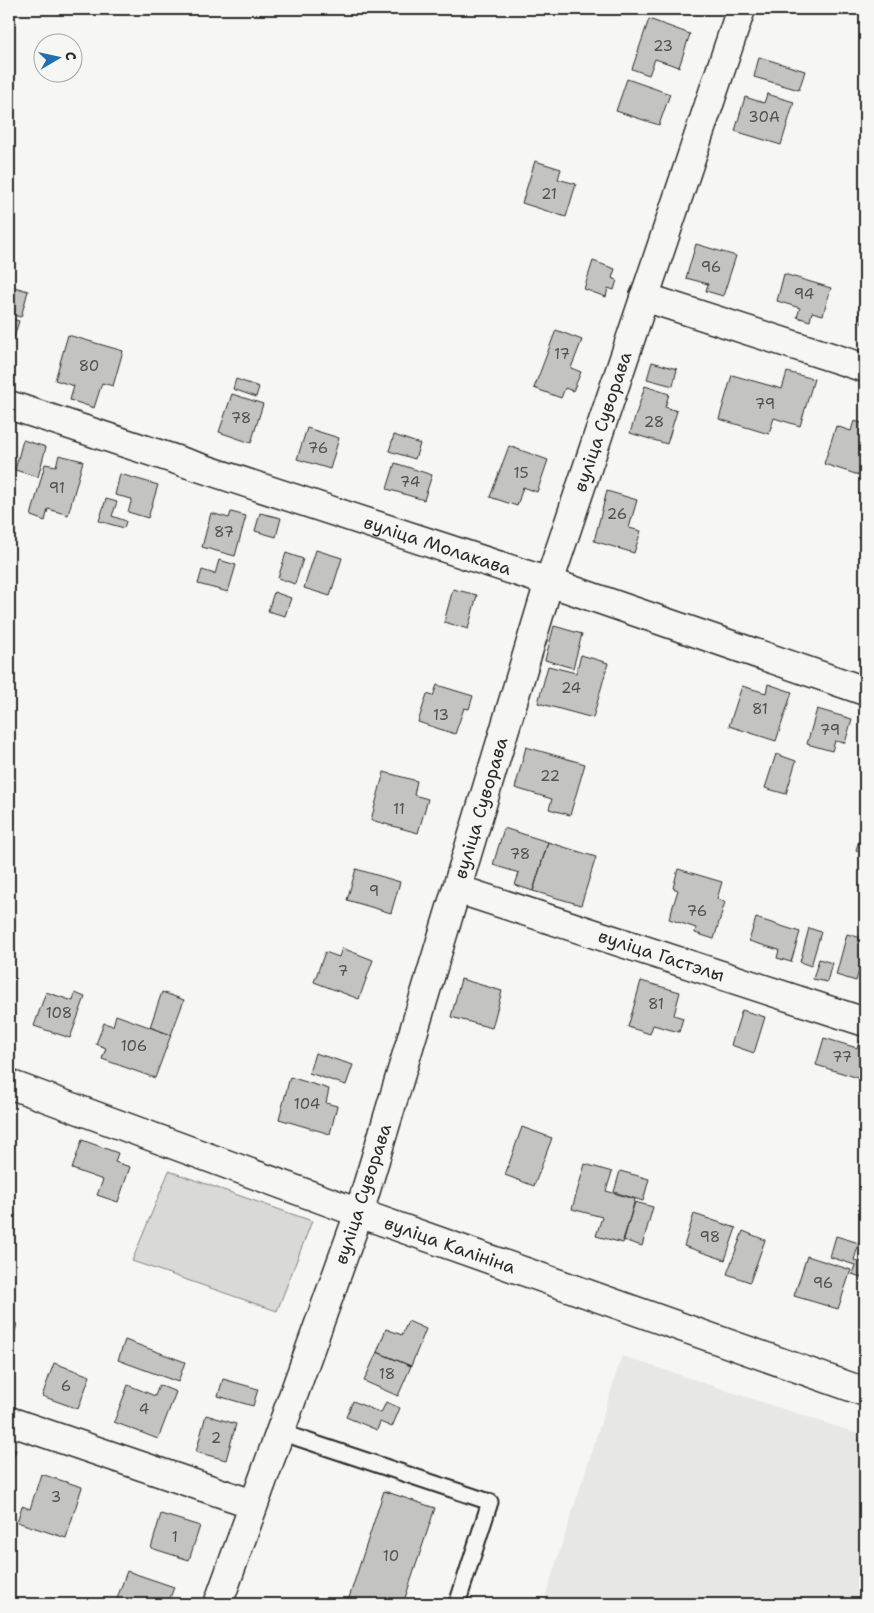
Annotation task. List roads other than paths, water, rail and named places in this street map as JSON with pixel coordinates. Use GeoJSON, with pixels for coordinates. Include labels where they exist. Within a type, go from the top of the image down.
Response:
{"type":"FeatureCollection","features":[{"type":"Feature","properties":{"kind":"street","name":"вуліца Суворава"},"geometry":{"type":"LineString","coordinates":[[218,1604],[359,1213],[548,582],[742,9]]}},
{"type":"Feature","properties":{"kind":"street"},"geometry":{"type":"LineString","coordinates":[[644,298],[865,368]]}},
{"type":"Feature","properties":{"kind":"street","name":"вуліца Молакава"},"geometry":{"type":"LineString","coordinates":[[9,405],[548,582],[865,691]]}},
{"type":"Feature","properties":{"kind":"street","name":"вуліца Гастэлы"},"geometry":{"type":"LineString","coordinates":[[457,889],[865,1022]]}},
{"type":"Feature","properties":{"kind":"street","name":"вуліца Калініна"},"geometry":{"type":"LineString","coordinates":[[9,1084],[359,1213],[865,1392]]}},
{"type":"Feature","properties":{"kind":"street"},"geometry":{"type":"LineString","coordinates":[[9,1420],[253,1504]]}},
{"type":"Feature","properties":{"kind":"lane"},"geometry":{"type":"LineString","coordinates":[[280,1432],[490,1502],[457,1604]]}}]}
